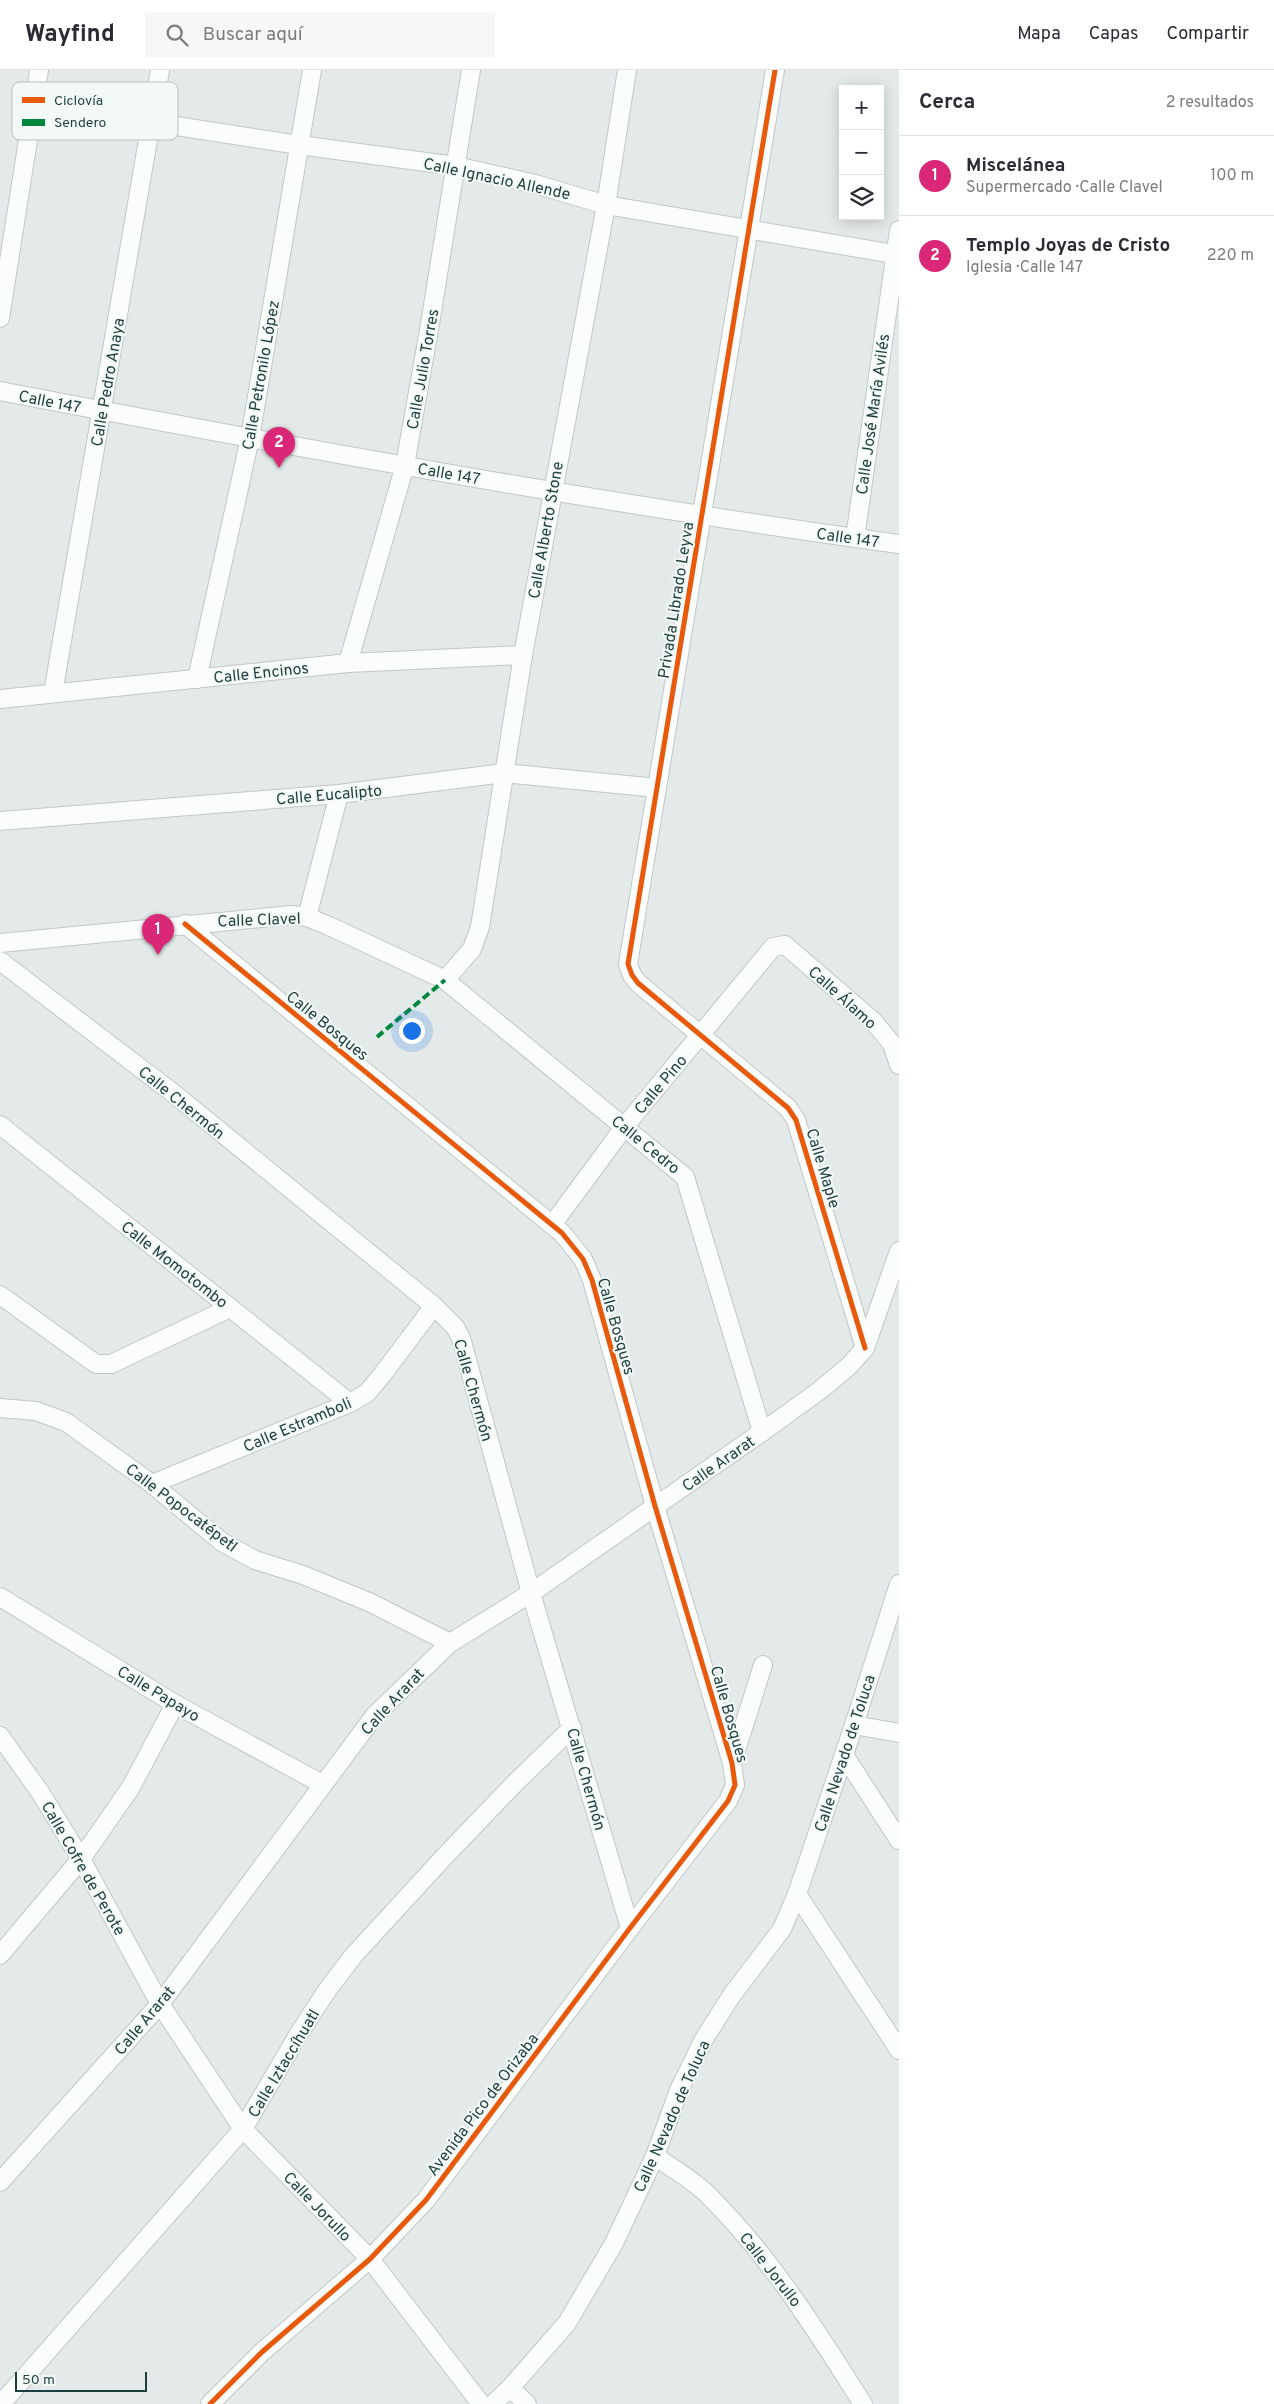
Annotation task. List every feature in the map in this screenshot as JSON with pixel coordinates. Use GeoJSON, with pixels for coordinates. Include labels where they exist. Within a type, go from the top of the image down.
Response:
{"type":"FeatureCollection","features":[{"type":"Feature","properties":{"kind":"street","name":"Calle Petronilo López"},"geometry":{"type":"LineString","coordinates":[[197,678],[250,438],[312,70]]}},
{"type":"Feature","properties":{"kind":"street","name":"Calle Julio Torres"},"geometry":{"type":"LineString","coordinates":[[348,663],[404,465],[429,330],[471,70]]}},
{"type":"Feature","properties":{"kind":"street","name":"Calle Alberto Stone"},"geometry":{"type":"LineString","coordinates":[[445,980],[472,950],[480,927],[523,655],[606,205],[627,70]]}},
{"type":"Feature","properties":{"kind":"street","name":"Privada Librado Leyva"},"geometry":{"type":"LineString","coordinates":[[632,975],[628,964],[775,70]]}},
{"type":"Feature","properties":{"kind":"street","name":"Calle Ignacio Allende"},"geometry":{"type":"LineString","coordinates":[[178,126],[456,166],[535,184],[606,205],[749,228],[896,255]]}},
{"type":"Feature","properties":{"kind":"street"},"geometry":{"type":"LineString","coordinates":[[0,318],[28,140]]}},
{"type":"Feature","properties":{"kind":"street","name":"Calle Pedro Anaya"},"geometry":{"type":"LineString","coordinates":[[52,693],[148,140]]}},
{"type":"Feature","properties":{"kind":"street","name":"Calle José María Avilés"},"geometry":{"type":"LineString","coordinates":[[854,538],[899,230]]}},
{"type":"Feature","properties":{"kind":"street","name":"Calle 147"},"geometry":{"type":"LineString","coordinates":[[0,392],[552,491],[702,516],[899,544]]}},
{"type":"Feature","properties":{"kind":"street","name":"Calle Encinos"},"geometry":{"type":"LineString","coordinates":[[0,699],[348,663],[523,655]]}},
{"type":"Feature","properties":{"kind":"street","name":"Calle Eucalipto"},"geometry":{"type":"LineString","coordinates":[[0,821],[339,794],[504,773],[657,788]]}},
{"type":"Feature","properties":{"kind":"street"},"geometry":{"type":"LineString","coordinates":[[307,917],[339,794]]}},
{"type":"Feature","properties":{"kind":"street","name":"Calle Clavel"},"geometry":{"type":"LineString","coordinates":[[0,943],[292,915],[307,917],[445,980]]}},
{"type":"Feature","properties":{"kind":"street","name":"Calle Bosques"},"geometry":{"type":"LineString","coordinates":[[186,924],[552,1224],[574,1245],[583,1259],[592,1280],[655,1506],[732,1763],[735,1785]]}},
{"type":"Feature","properties":{"kind":"street","name":"Calle Álamo"},"geometry":{"type":"LineString","coordinates":[[773,946],[785,945],[873,1021],[892,1044],[899,1065]]}},
{"type":"Feature","properties":{"kind":"street","name":"Calle Pino"},"geometry":{"type":"LineString","coordinates":[[552,1224],[625,1126],[773,946]]}},
{"type":"Feature","properties":{"kind":"street","name":"Calle Chermón"},"geometry":{"type":"LineString","coordinates":[[0,961],[172,1093],[434,1306],[455,1327],[461,1338],[531,1592],[630,1928]]}},
{"type":"Feature","properties":{"kind":"street","name":"Calle Maple"},"geometry":{"type":"LineString","coordinates":[[632,975],[638,983],[788,1108],[796,1120],[865,1348]]}},
{"type":"Feature","properties":{"kind":"street","name":"Calle Cedro"},"geometry":{"type":"LineString","coordinates":[[445,980],[685,1176],[762,1432]]}},
{"type":"Feature","properties":{"kind":"street","name":"Calle Momotombo"},"geometry":{"type":"LineString","coordinates":[[0,1126],[350,1403]]}},
{"type":"Feature","properties":{"kind":"street"},"geometry":{"type":"LineString","coordinates":[[865,1348],[899,1250]]}},
{"type":"Feature","properties":{"kind":"street"},"geometry":{"type":"LineString","coordinates":[[0,1295],[96,1364],[111,1364],[230,1308]]}},
{"type":"Feature","properties":{"kind":"street","name":"Calle Estramboli"},"geometry":{"type":"LineString","coordinates":[[152,1484],[350,1403],[367,1393],[434,1306]]}},
{"type":"Feature","properties":{"kind":"street","name":"Calle Ararat"},"geometry":{"type":"LineString","coordinates":[[0,2182],[160,2004],[375,1715],[450,1643],[531,1592],[762,1432],[819,1391],[865,1348]]}},
{"type":"Feature","properties":{"kind":"street","name":"Calle Popocatépetl"},"geometry":{"type":"LineString","coordinates":[[0,1408],[36,1411],[66,1422],[152,1484],[222,1542],[256,1560],[303,1575],[369,1602],[450,1643]]}},
{"type":"Feature","properties":{"kind":"street","name":"Calle Nevado de Toluca"},"geometry":{"type":"LineString","coordinates":[[492,2404],[510,2388],[567,2323],[613,2245],[654,2156],[679,2090],[704,2039],[732,1995],[782,1929],[797,1894],[854,1726],[899,1584]]}},
{"type":"Feature","properties":{"kind":"street","name":"Calle Papayo"},"geometry":{"type":"LineString","coordinates":[[0,1597],[175,1704],[322,1784]]}},
{"type":"Feature","properties":{"kind":"street"},"geometry":{"type":"LineString","coordinates":[[732,1763],[763,1665]]}},
{"type":"Feature","properties":{"kind":"street"},"geometry":{"type":"LineString","coordinates":[[0,1955],[81,1859],[131,1787],[175,1704]]}},
{"type":"Feature","properties":{"kind":"street"},"geometry":{"type":"LineString","coordinates":[[854,1726],[899,1733]]}},
{"type":"Feature","properties":{"kind":"street","name":"Calle Iztaccíhuatl"},"geometry":{"type":"LineString","coordinates":[[1,2404],[243,2129],[298,2035],[354,1954],[450,1850],[572,1728]]}},
{"type":"Feature","properties":{"kind":"street","name":"Calle Cofre de Perote"},"geometry":{"type":"LineString","coordinates":[[0,1736],[40,1792],[81,1859],[160,2004]]}},
{"type":"Feature","properties":{"kind":"street"},"geometry":{"type":"LineString","coordinates":[[844,1755],[899,1840]]}},
{"type":"Feature","properties":{"kind":"street","name":"Avenida Pico de Orizaba"},"geometry":{"type":"LineString","coordinates":[[210,2404],[262,2352],[370,2258],[426,2200],[728,1801],[735,1785]]}},
{"type":"Feature","properties":{"kind":"street"},"geometry":{"type":"LineString","coordinates":[[797,1894],[899,2050]]}},
{"type":"Feature","properties":{"kind":"street","name":"Calle Jorullo"},"geometry":{"type":"LineString","coordinates":[[160,2004],[243,2129],[370,2258],[481,2404]]}},
{"type":"Feature","properties":{"kind":"street","name":"Calle Jorullo"},"geometry":{"type":"LineString","coordinates":[[654,2156],[706,2192],[752,2244],[800,2304],[863,2404]]}},
{"type":"Feature","properties":{"kind":"street"},"geometry":{"type":"LineString","coordinates":[[510,2388],[527,2404]]}},
{"type":"Feature","properties":{"kind":"marked path"},"geometry":{"type":"LineString","coordinates":[[377,1037],[445,980]]}},
{"type":"Feature","properties":{"kind":"cycle path"},"geometry":{"type":"LineString","coordinates":[[775,70],[628,964],[632,975],[638,983],[788,1108],[796,1120],[865,1348]]}},
{"type":"Feature","properties":{"kind":"cycle path"},"geometry":{"type":"LineString","coordinates":[[185,924],[562,1233],[583,1259],[592,1280],[655,1506],[732,1763],[735,1785],[728,1801],[426,2200],[370,2259],[262,2352],[210,2404]]}},
{"type":"Feature","properties":{"kind":"place","name":"Templo Joyas de Cristo"},"geometry":{"type":"Point","coordinates":[279,468]}},
{"type":"Feature","properties":{"kind":"place","name":"Miscelánea"},"geometry":{"type":"Point","coordinates":[158,955]}}]}
